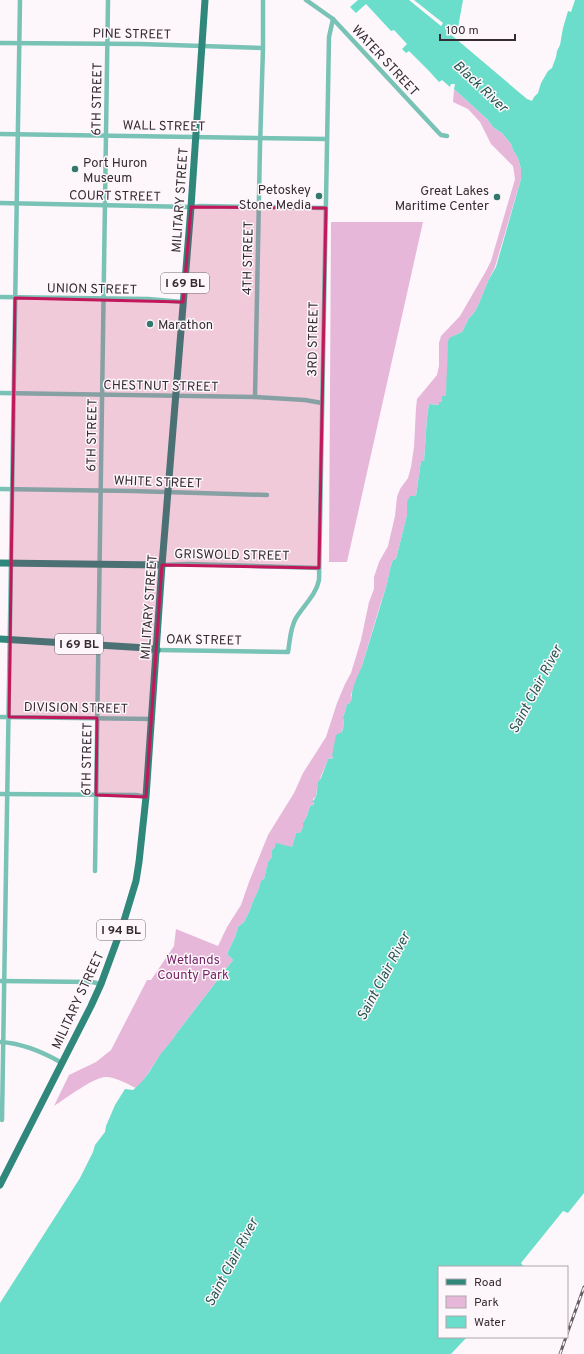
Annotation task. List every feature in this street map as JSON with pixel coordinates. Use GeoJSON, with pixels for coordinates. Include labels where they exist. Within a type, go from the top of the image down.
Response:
{"type":"FeatureCollection","features":[{"type":"Feature","properties":{"kind":"main road","name":"MILITARY STREET"},"geometry":{"type":"LineString","coordinates":[[0,1185],[101,984],[123,924],[136,881],[146,797],[162,565],[191,207],[205,0]]}},
{"type":"Feature","properties":{"kind":"main road","name":"GRISWOLD STREET"},"geometry":{"type":"LineString","coordinates":[[0,563],[162,565]]}},
{"type":"Feature","properties":{"kind":"main road","name":"OAK STREET"},"geometry":{"type":"LineString","coordinates":[[0,639],[147,648],[157,650]]}},
{"type":"Feature","properties":{"kind":"street"},"geometry":{"type":"LineString","coordinates":[[2,1120],[2,981],[6,877],[9,717],[20,0]]}},
{"type":"Feature","properties":{"kind":"street","name":"6TH STREET"},"geometry":{"type":"LineString","coordinates":[[94,871],[103,395],[103,299],[108,0]]}},
{"type":"Feature","properties":{"kind":"street","name":"4TH STREET"},"geometry":{"type":"LineString","coordinates":[[255,397],[263,0]]}},
{"type":"Feature","properties":{"kind":"street","name":"WATER STREET"},"geometry":{"type":"LineString","coordinates":[[306,0],[333,19],[438,132],[441,135],[447,136]]}},
{"type":"Feature","properties":{"kind":"street","name":"3RD STREET"},"geometry":{"type":"LineString","coordinates":[[288,652],[292,627],[318,588],[327,139],[330,37],[333,19]]}},
{"type":"Feature","properties":{"kind":"street","name":"PINE STREET"},"geometry":{"type":"LineString","coordinates":[[0,42],[263,48]]}},
{"type":"Feature","properties":{"kind":"street","name":"WALL STREET"},"geometry":{"type":"LineString","coordinates":[[0,134],[327,139]]}},
{"type":"Feature","properties":{"kind":"street","name":"COURT STREET"},"geometry":{"type":"LineString","coordinates":[[0,203],[326,208]]}},
{"type":"Feature","properties":{"kind":"street","name":"UNION STREET"},"geometry":{"type":"LineString","coordinates":[[0,297],[148,299],[183,302]]}},
{"type":"Feature","properties":{"kind":"street","name":"CHESTNUT STREET"},"geometry":{"type":"LineString","coordinates":[[0,393],[255,397],[305,400],[322,403]]}},
{"type":"Feature","properties":{"kind":"street","name":"WHITE STREET"},"geometry":{"type":"LineString","coordinates":[[0,489],[101,490],[267,495]]}},
{"type":"Feature","properties":{"kind":"street","name":"GRISWOLD STREET"},"geometry":{"type":"LineString","coordinates":[[162,565],[189,564],[319,568]]}},
{"type":"Feature","properties":{"kind":"street","name":"OAK STREET"},"geometry":{"type":"LineString","coordinates":[[157,650],[288,652]]}},
{"type":"Feature","properties":{"kind":"street","name":"DIVISION STREET"},"geometry":{"type":"LineString","coordinates":[[0,717],[152,719]]}},
{"type":"Feature","properties":{"kind":"street"},"geometry":{"type":"LineString","coordinates":[[0,794],[136,795],[146,797]]}},
{"type":"Feature","properties":{"kind":"street"},"geometry":{"type":"LineString","coordinates":[[0,877],[6,877]]}},
{"type":"Feature","properties":{"kind":"street"},"geometry":{"type":"LineString","coordinates":[[2,981],[93,982],[101,984]]}},
{"type":"Feature","properties":{"kind":"street"},"geometry":{"type":"LineString","coordinates":[[2,1042],[23,1046],[54,1058],[62,1063]]}},
{"type":"Feature","properties":{"kind":"highlighted area"},"geometry":{"type":"Polygon","coordinates":[[[191,207],[326,208],[319,568],[162,565],[146,797],[96,795],[97,718],[9,717],[15,298],[183,302],[191,207]]]}},
{"type":"Feature","properties":{"kind":"green space","name":"Wetlands County Park"},"geometry":{"type":"Polygon","coordinates":[[[454,89],[487,119],[494,128],[502,133],[511,144],[518,158],[521,169],[521,179],[495,267],[477,308],[469,318],[462,332],[450,338],[446,396],[439,405],[429,404],[424,461],[421,461],[416,496],[407,502],[407,515],[396,559],[393,560],[392,563],[362,666],[351,695],[352,698],[350,703],[347,704],[343,717],[344,724],[334,758],[328,759],[316,792],[316,797],[313,799],[313,805],[310,806],[300,833],[296,833],[292,847],[275,847],[272,850],[272,857],[268,862],[264,879],[261,882],[244,922],[238,927],[227,954],[233,960],[163,1051],[140,1085],[136,1088],[114,1078],[101,1078],[87,1084],[54,1106],[69,1075],[96,1062],[111,1050],[147,980],[151,980],[174,946],[176,929],[218,946],[227,927],[241,905],[268,835],[294,793],[303,773],[326,737],[337,703],[351,673],[361,640],[369,602],[374,589],[374,577],[379,562],[388,546],[395,516],[397,497],[400,489],[408,478],[411,467],[414,447],[417,399],[437,375],[439,366],[439,343],[441,336],[460,316],[491,261],[515,179],[513,166],[491,144],[480,122],[468,109],[453,102],[454,89]]]}},
{"type":"Feature","properties":{"kind":"green space"},"geometry":{"type":"Polygon","coordinates":[[[331,222],[423,222],[347,562],[329,562],[331,222]]]}},
{"type":"Feature","properties":{"kind":"water"},"geometry":{"type":"Polygon","coordinates":[[[358,0],[463,0],[458,28],[449,33],[527,99],[532,101],[538,93],[541,83],[548,71],[552,68],[560,45],[568,11],[571,12],[575,0],[584,0],[584,1193],[568,1213],[563,1211],[521,1263],[523,1266],[438,1266],[438,1338],[466,1338],[451,1354],[0,1354],[0,1303],[80,1178],[95,1145],[105,1132],[115,1105],[125,1089],[133,1090],[142,1082],[162,1052],[233,960],[227,954],[238,927],[244,922],[261,881],[264,879],[268,862],[272,857],[272,850],[276,843],[292,847],[296,833],[300,833],[310,806],[314,803],[312,802],[316,797],[318,782],[328,759],[334,758],[332,756],[336,735],[342,732],[344,724],[343,717],[347,704],[350,703],[352,698],[353,687],[362,666],[392,563],[393,560],[396,559],[407,515],[407,502],[410,496],[416,496],[421,461],[424,461],[429,404],[439,405],[439,402],[442,402],[442,396],[446,396],[449,338],[462,332],[469,318],[477,308],[489,279],[496,267],[521,179],[521,169],[518,158],[511,144],[502,133],[494,128],[487,119],[454,89],[455,84],[451,84],[450,87],[442,80],[439,82],[409,51],[406,53],[402,49],[407,44],[394,30],[391,31],[366,4],[356,13],[350,7],[358,0]]]}},
{"type":"Feature","properties":{"kind":"pier"},"geometry":{"type":"Polygon","coordinates":[[[409,0],[414,0],[443,23],[441,26],[409,0]]]}},
{"type":"Feature","properties":{"kind":"railway"},"geometry":{"type":"LineString","coordinates":[[568,1331],[584,1287]]}},
{"type":"Feature","properties":{"kind":"railway"},"geometry":{"type":"LineString","coordinates":[[560,1354],[566,1338]]}},
{"type":"Feature","properties":{"kind":"place","name":"Port Huron Museum"},"geometry":{"type":"Point","coordinates":[75,169]}},
{"type":"Feature","properties":{"kind":"place","name":"Petoskey Stone Media"},"geometry":{"type":"Point","coordinates":[319,196]}},
{"type":"Feature","properties":{"kind":"place","name":"Great Lakes Maritime Center"},"geometry":{"type":"Point","coordinates":[497,197]}},
{"type":"Feature","properties":{"kind":"place","name":"Marathon"},"geometry":{"type":"Point","coordinates":[150,324]}},
{"type":"Feature","properties":{"kind":"water label","name":"Black River"},"geometry":{"type":"Point","coordinates":[481,86]}},
{"type":"Feature","properties":{"kind":"water label","name":"Saint Clair River"},"geometry":{"type":"Point","coordinates":[535,689]}},
{"type":"Feature","properties":{"kind":"water label","name":"Saint Clair River"},"geometry":{"type":"Point","coordinates":[383,976]}},
{"type":"Feature","properties":{"kind":"water label","name":"Saint Clair River"},"geometry":{"type":"Point","coordinates":[231,1262]}}]}
